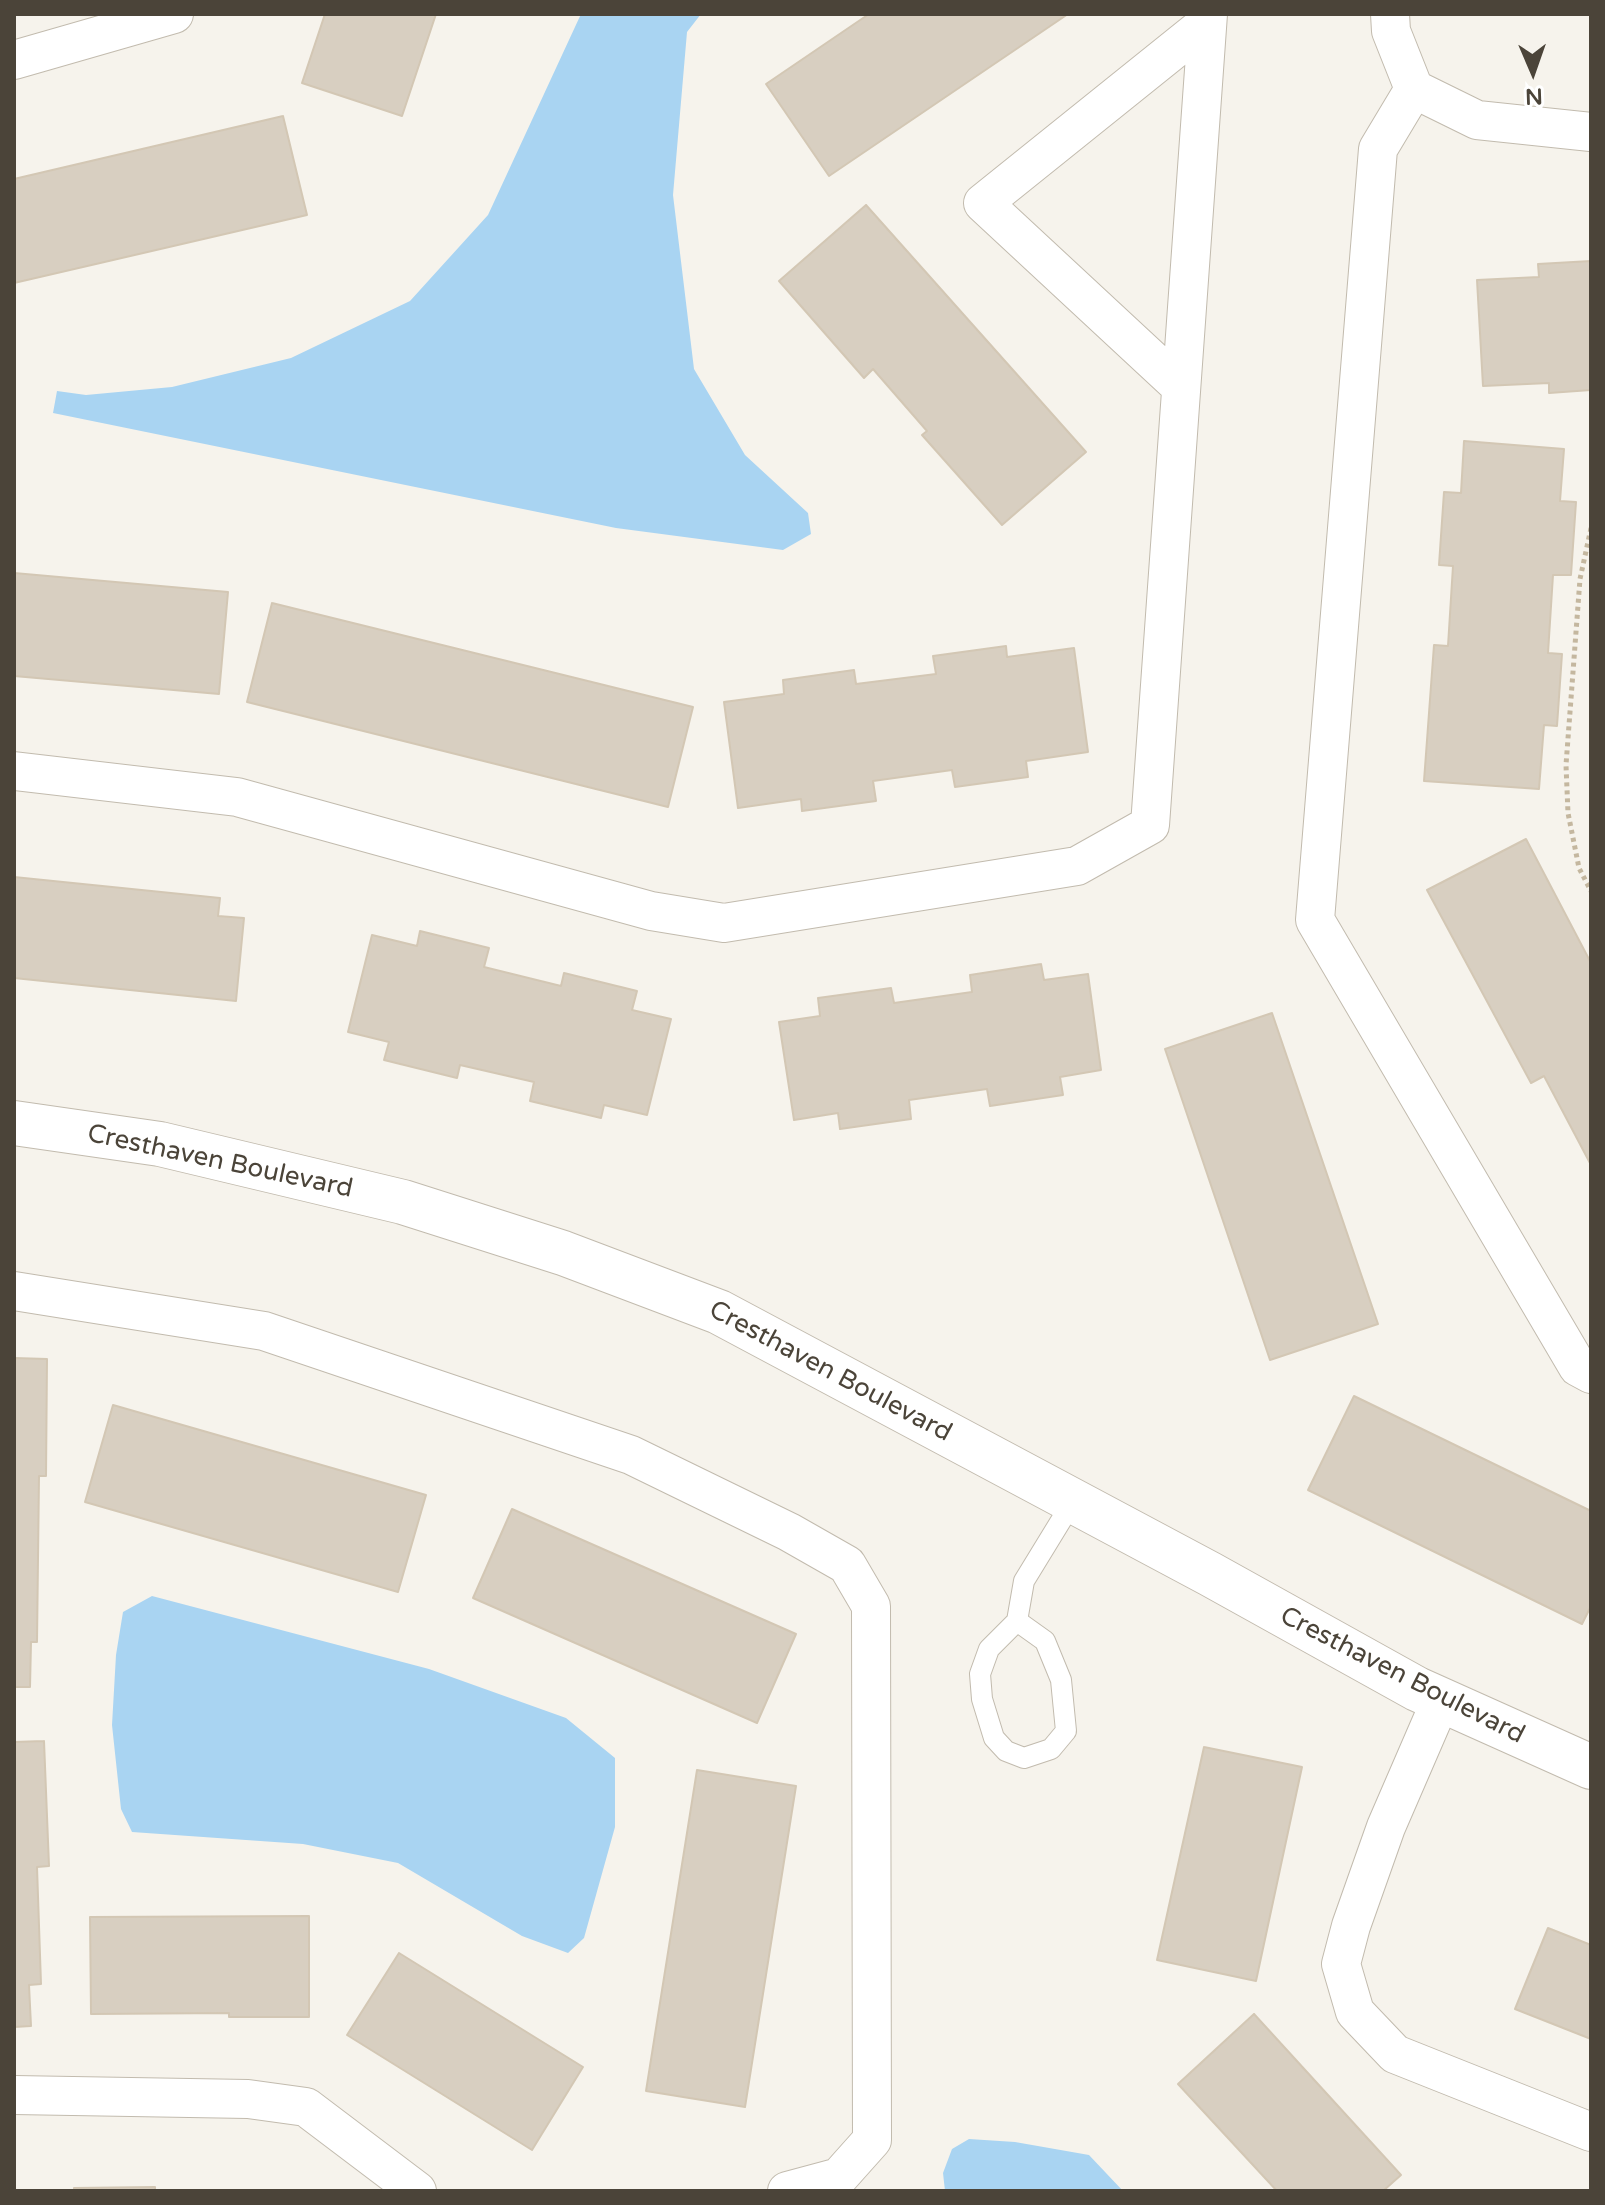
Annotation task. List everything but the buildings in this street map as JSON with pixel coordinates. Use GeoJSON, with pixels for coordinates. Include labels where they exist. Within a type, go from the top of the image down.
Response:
{"type":"FeatureCollection","features":[{"type":"Feature","properties":{"kind":"street"},"geometry":{"type":"LineString","coordinates":[[14,60],[174,14]]}},
{"type":"Feature","properties":{"kind":"street"},"geometry":{"type":"LineString","coordinates":[[1390,14],[1391,31],[1414,89],[1477,120],[1591,132]]}},
{"type":"Feature","properties":{"kind":"street"},"geometry":{"type":"LineString","coordinates":[[14,771],[237,797],[651,911],[724,923],[1077,866],[1150,825],[1207,19]]}},
{"type":"Feature","properties":{"kind":"street"},"geometry":{"type":"LineString","coordinates":[[1179,385],[983,203],[1207,19]]}},
{"type":"Feature","properties":{"kind":"street"},"geometry":{"type":"LineString","coordinates":[[1414,89],[1378,149],[1315,920],[1578,1367],[1591,1374]]}},
{"type":"Feature","properties":{"kind":"street","name":"Cresthaven Boulevard"},"geometry":{"type":"LineString","coordinates":[[14,1123],[160,1144],[403,1202],[563,1253],[719,1312],[1441,1700],[1591,1767]]}},
{"type":"Feature","properties":{"kind":"street"},"geometry":{"type":"LineString","coordinates":[[14,1291],[264,1331],[631,1455],[789,1532],[847,1565],[871,1606],[872,2140],[839,2177],[787,2191]]}},
{"type":"Feature","properties":{"kind":"street"},"geometry":{"type":"LineString","coordinates":[[1441,1700],[1386,1827],[1351,1926],[1341,1964],[1355,2012],[1395,2054],[1591,2132]]}},
{"type":"Feature","properties":{"kind":"street"},"geometry":{"type":"LineString","coordinates":[[14,2095],[248,2099],[306,2107],[417,2191]]}},
{"type":"Feature","properties":{"kind":"lane"},"geometry":{"type":"LineString","coordinates":[[1017,1621],[1045,1641],[1061,1680],[1066,1731],[1051,1749],[1024,1758],[1006,1751],[994,1738],[982,1699],[980,1674],[989,1649],[1017,1621],[1024,1581],[1073,1501]]}},
{"type":"Feature","properties":{"kind":"path"},"geometry":{"type":"LineString","coordinates":[[1591,528],[1580,579],[1566,765],[1568,813],[1579,868],[1591,891]]}},
{"type":"Feature","properties":{"kind":"water"},"geometry":{"type":"Polygon","coordinates":[[[581,14],[701,14],[687,32],[673,195],[694,369],[745,455],[808,513],[811,534],[783,550],[616,528],[53,413],[57,391],[86,395],[172,387],[291,358],[410,301],[488,215],[581,14]]]}},
{"type":"Feature","properties":{"kind":"water"},"geometry":{"type":"Polygon","coordinates":[[[152,1596],[429,1669],[566,1718],[615,1758],[615,1827],[584,1938],[568,1953],[522,1936],[398,1863],[303,1844],[132,1832],[121,1809],[112,1725],[116,1655],[123,1612],[152,1596]]]}},
{"type":"Feature","properties":{"kind":"water"},"geometry":{"type":"Polygon","coordinates":[[[969,2139],[1015,2142],[1089,2155],[1123,2191],[945,2191],[943,2173],[952,2149],[969,2139]]]}}]}
